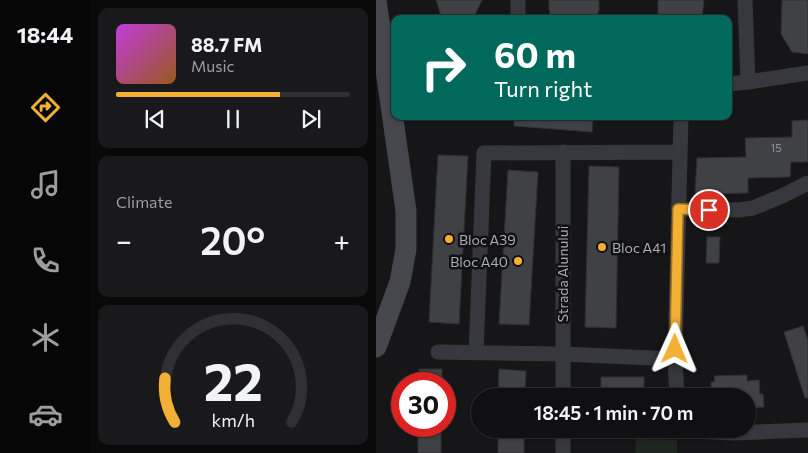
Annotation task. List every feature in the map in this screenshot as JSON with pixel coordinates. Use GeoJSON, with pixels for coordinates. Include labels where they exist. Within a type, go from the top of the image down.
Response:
{"type":"FeatureCollection","features":[{"type":"Feature","properties":{"kind":"street"},"geometry":{"type":"LineString","coordinates":[[376,0],[389,37],[391,57]]}},
{"type":"Feature","properties":{"kind":"street"},"geometry":{"type":"LineString","coordinates":[[518,0],[518,15]]}},
{"type":"Feature","properties":{"kind":"street"},"geometry":{"type":"LineString","coordinates":[[745,0],[748,82]]}},
{"type":"Feature","properties":{"kind":"street"},"geometry":{"type":"LineString","coordinates":[[732,84],[808,73]]}},
{"type":"Feature","properties":{"kind":"street"},"geometry":{"type":"LineString","coordinates":[[376,347],[400,282],[406,249],[406,211],[397,120]]}},
{"type":"Feature","properties":{"kind":"street"},"geometry":{"type":"LineString","coordinates":[[677,388],[675,359],[681,120]]}},
{"type":"Feature","properties":{"kind":"street","name":"Strada Alunului"},"geometry":{"type":"LineString","coordinates":[[563,152],[563,388]]}},
{"type":"Feature","properties":{"kind":"street"},"geometry":{"type":"LineString","coordinates":[[476,352],[484,153],[680,152]]}},
{"type":"Feature","properties":{"kind":"street"},"geometry":{"type":"LineString","coordinates":[[678,209],[739,210],[753,208],[808,183]]}},
{"type":"Feature","properties":{"kind":"street"},"geometry":{"type":"LineString","coordinates":[[438,352],[562,354],[675,359]]}},
{"type":"Feature","properties":{"kind":"street"},"geometry":{"type":"LineString","coordinates":[[756,432],[808,430]]}},
{"type":"Feature","properties":{"kind":"street"},"geometry":{"type":"LineString","coordinates":[[563,438],[563,453]]}},
{"type":"Feature","properties":{"kind":"shaded area"},"geometry":{"type":"Polygon","coordinates":[[[636,439],[677,440],[677,453],[635,453],[636,439]]]}},
{"type":"Feature","properties":{"kind":"building"},"geometry":{"type":"Polygon","coordinates":[[[436,0],[482,0],[475,15],[441,15],[436,0]]]}},
{"type":"Feature","properties":{"kind":"building"},"geometry":{"type":"Polygon","coordinates":[[[549,0],[599,0],[597,15],[550,15],[549,0]]]}},
{"type":"Feature","properties":{"kind":"building"},"geometry":{"type":"Polygon","coordinates":[[[658,0],[704,0],[702,15],[658,15],[658,0]]]}},
{"type":"Feature","properties":{"kind":"building"},"geometry":{"type":"Polygon","coordinates":[[[782,0],[808,0],[808,54],[792,52],[781,34],[782,0]]]}},
{"type":"Feature","properties":{"kind":"building"},"geometry":{"type":"Polygon","coordinates":[[[514,120],[593,120],[592,132],[514,126],[514,120]]]}},
{"type":"Feature","properties":{"kind":"building"},"geometry":{"type":"Polygon","coordinates":[[[808,120],[808,162],[791,162],[790,177],[748,178],[748,193],[695,194],[697,158],[746,157],[745,138],[792,137],[792,121],[808,120]]]}},
{"type":"Feature","properties":{"kind":"building","name":"Bloc A39"},"geometry":{"type":"Polygon","coordinates":[[[438,155],[468,156],[459,324],[429,322],[438,155]]]}},
{"type":"Feature","properties":{"kind":"building","name":"Bloc A41"},"geometry":{"type":"Polygon","coordinates":[[[589,166],[619,167],[616,328],[585,327],[589,166]]]}},
{"type":"Feature","properties":{"kind":"building","name":"Bloc A40"},"geometry":{"type":"Polygon","coordinates":[[[508,170],[538,172],[529,325],[499,324],[508,170]]]}},
{"type":"Feature","properties":{"kind":"building"},"geometry":{"type":"Polygon","coordinates":[[[707,237],[720,237],[719,263],[706,263],[707,237]]]}},
{"type":"Feature","properties":{"kind":"building"},"geometry":{"type":"Polygon","coordinates":[[[803,326],[808,340],[808,398],[805,398],[784,332],[803,326]]]}},
{"type":"Feature","properties":{"kind":"building"},"geometry":{"type":"Polygon","coordinates":[[[419,369],[442,369],[442,372],[419,372],[419,369]]]}},
{"type":"Feature","properties":{"kind":"building"},"geometry":{"type":"Polygon","coordinates":[[[499,369],[526,371],[525,388],[498,388],[499,369]]]}},
{"type":"Feature","properties":{"kind":"building"},"geometry":{"type":"Polygon","coordinates":[[[747,375],[747,381],[759,380],[760,394],[763,394],[764,407],[756,407],[756,388],[711,388],[711,382],[715,382],[714,376],[747,375]]]}},
{"type":"Feature","properties":{"kind":"building"},"geometry":{"type":"Polygon","coordinates":[[[601,377],[644,377],[644,388],[601,388],[601,377]]]}},
{"type":"Feature","properties":{"kind":"building"},"geometry":{"type":"Polygon","coordinates":[[[418,437],[441,437],[441,453],[418,453],[418,437]]]}},
{"type":"Feature","properties":{"kind":"building"},"geometry":{"type":"Polygon","coordinates":[[[498,438],[524,438],[524,453],[498,453],[498,438]]]}},
{"type":"Feature","properties":{"kind":"place","name":"Bloc A39"},"geometry":{"type":"Point","coordinates":[449,239]}},
{"type":"Feature","properties":{"kind":"place","name":"Bloc A41"},"geometry":{"type":"Point","coordinates":[602,247]}},
{"type":"Feature","properties":{"kind":"place","name":"Bloc A40"},"geometry":{"type":"Point","coordinates":[518,261]}},
{"type":"Feature","properties":{"kind":"route"},"geometry":{"type":"LineString","coordinates":[[675,349],[678,209],[709,210]]}}]}
